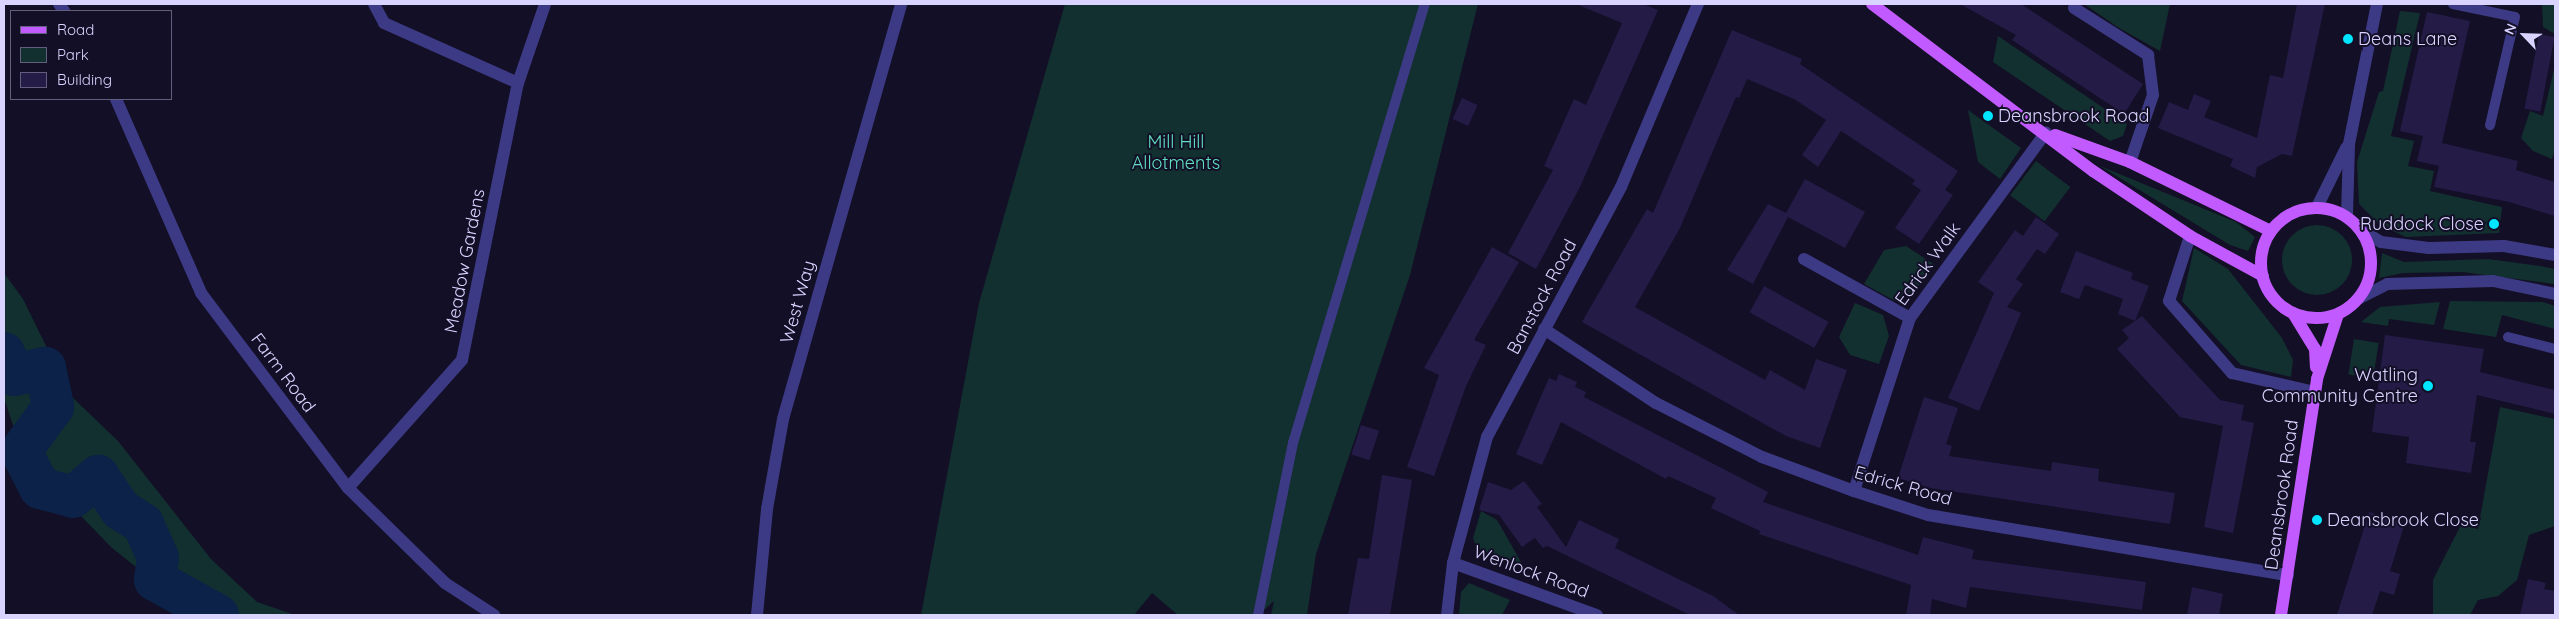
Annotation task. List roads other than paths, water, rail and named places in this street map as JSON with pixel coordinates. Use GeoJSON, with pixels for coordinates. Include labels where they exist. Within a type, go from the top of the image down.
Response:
{"type":"FeatureCollection","features":[{"type":"Feature","properties":{"kind":"main road"},"geometry":{"type":"LineString","coordinates":[[1872,4],[2046,132],[2093,171],[2190,236],[2263,276]]}},
{"type":"Feature","properties":{"kind":"main road"},"geometry":{"type":"LineString","coordinates":[[2046,132],[2130,162],[2271,231]]}},
{"type":"Feature","properties":{"kind":"main road"},"geometry":{"type":"LineString","coordinates":[[2317,207],[2347,216],[2361,230],[2372,264],[2368,283],[2358,299],[2338,314],[2306,317],[2293,313],[2272,298],[2263,276],[2262,257],[2271,231],[2298,210],[2317,207]]}},
{"type":"Feature","properties":{"kind":"main road","name":"Deansbrook Road"},"geometry":{"type":"LineString","coordinates":[[2293,313],[2315,349],[2316,386]]}},
{"type":"Feature","properties":{"kind":"main road","name":"Deansbrook Road"},"geometry":{"type":"LineString","coordinates":[[2280,615],[2288,575],[2316,386],[2338,314]]}},
{"type":"Feature","properties":{"kind":"street"},"geometry":{"type":"LineString","coordinates":[[374,4],[384,23],[518,83]]}},
{"type":"Feature","properties":{"kind":"street","name":"Meadow Gardens"},"geometry":{"type":"LineString","coordinates":[[348,488],[462,360],[518,83],[545,4]]}},
{"type":"Feature","properties":{"kind":"street","name":"West Way"},"geometry":{"type":"LineString","coordinates":[[757,615],[767,509],[783,419],[902,4]]}},
{"type":"Feature","properties":{"kind":"street","name":"Banstock Road"},"geometry":{"type":"LineString","coordinates":[[1447,615],[1453,563],[1487,437],[1621,187],[1698,4]]}},
{"type":"Feature","properties":{"kind":"street"},"geometry":{"type":"LineString","coordinates":[[2347,216],[2349,144],[2377,4]]}},
{"type":"Feature","properties":{"kind":"street"},"geometry":{"type":"LineString","coordinates":[[2074,8],[2148,56],[2153,95],[2130,162]]}},
{"type":"Feature","properties":{"kind":"street","name":"Farm Road"},"geometry":{"type":"LineString","coordinates":[[116,100],[201,293],[348,488],[445,583],[494,615]]}},
{"type":"Feature","properties":{"kind":"street","name":"Edrick Walk"},"geometry":{"type":"LineString","coordinates":[[1854,491],[1910,318],[2046,132]]}},
{"type":"Feature","properties":{"kind":"street"},"geometry":{"type":"LineString","coordinates":[[2317,207],[2349,144]]}},
{"type":"Feature","properties":{"kind":"street"},"geometry":{"type":"LineString","coordinates":[[2361,230],[2380,242],[2429,248],[2504,246],[2555,256]]}},
{"type":"Feature","properties":{"kind":"street"},"geometry":{"type":"LineString","coordinates":[[2190,236],[2169,301],[2232,373],[2316,386]]}},
{"type":"Feature","properties":{"kind":"street"},"geometry":{"type":"LineString","coordinates":[[1804,259],[1910,318]]}},
{"type":"Feature","properties":{"kind":"street"},"geometry":{"type":"LineString","coordinates":[[2358,299],[2387,284],[2493,281],[2555,294]]}},
{"type":"Feature","properties":{"kind":"street","name":"Edrick Road"},"geometry":{"type":"LineString","coordinates":[[1544,329],[1656,404],[1762,457],[1854,491],[1928,515],[2288,575]]}},
{"type":"Feature","properties":{"kind":"street","name":"Wenlock Road"},"geometry":{"type":"LineString","coordinates":[[1453,563],[1597,615]]}},
{"type":"Feature","properties":{"kind":"lane"},"geometry":{"type":"LineString","coordinates":[[1258,615],[1293,443],[1425,4]]}},
{"type":"Feature","properties":{"kind":"lane"},"geometry":{"type":"LineString","coordinates":[[2452,4],[2515,17],[2490,125]]}},
{"type":"Feature","properties":{"kind":"lane"},"geometry":{"type":"LineString","coordinates":[[2508,337],[2555,349]]}},
{"type":"Feature","properties":{"kind":"waterway"},"geometry":{"type":"LineString","coordinates":[[4,353],[14,375],[45,368],[53,407],[21,451],[40,488],[73,497],[98,476],[121,510],[143,524],[158,558],[155,580],[218,615]]}},
{"type":"Feature","properties":{"kind":"place","name":"Deans Lane"},"geometry":{"type":"Point","coordinates":[2348,39]}},
{"type":"Feature","properties":{"kind":"place","name":"Deansbrook Road"},"geometry":{"type":"Point","coordinates":[1988,116]}},
{"type":"Feature","properties":{"kind":"place","name":"Ruddock Close"},"geometry":{"type":"Point","coordinates":[2494,224]}},
{"type":"Feature","properties":{"kind":"place","name":"Watling Community Centre"},"geometry":{"type":"Point","coordinates":[2428,386]}},
{"type":"Feature","properties":{"kind":"place","name":"Deansbrook Close"},"geometry":{"type":"Point","coordinates":[2317,520]}},
{"type":"Feature","properties":{"kind":"park label","name":"Mill Hill Allotments"},"geometry":{"type":"Point","coordinates":[1176,153]}}]}
